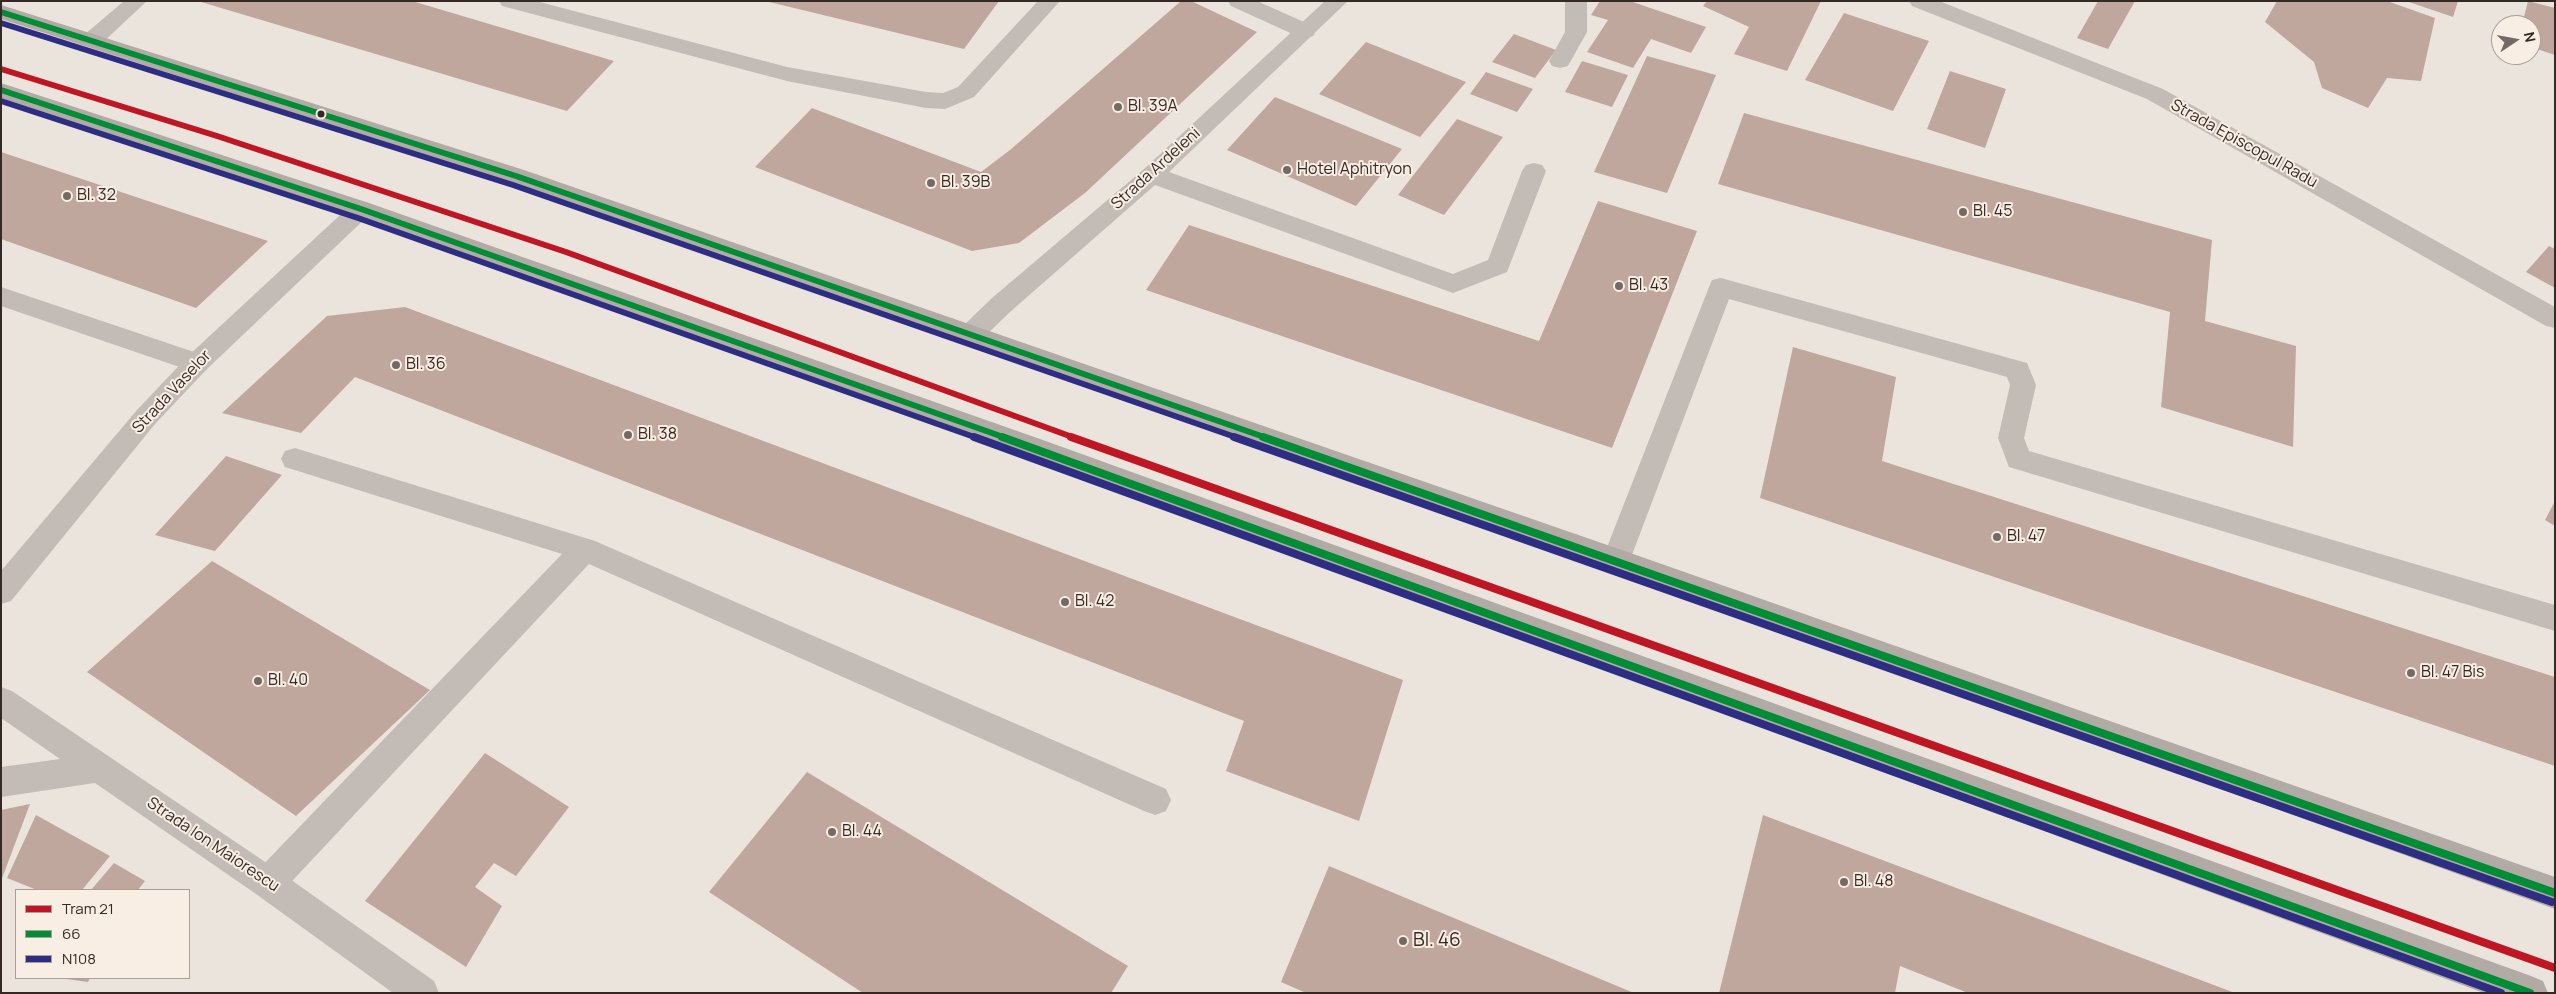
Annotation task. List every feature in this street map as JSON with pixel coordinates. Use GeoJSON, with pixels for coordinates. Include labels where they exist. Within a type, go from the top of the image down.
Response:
{"type":"FeatureCollection","features":[{"type":"Feature","properties":{"kind":"main road"},"geometry":{"type":"LineString","coordinates":[[1,12],[516,176],[1616,560],[2555,893]]}},
{"type":"Feature","properties":{"kind":"main road"},"geometry":{"type":"LineString","coordinates":[[1,90],[361,209],[1535,629],[2531,993]]}},
{"type":"Feature","properties":{"kind":"street"},"geometry":{"type":"LineString","coordinates":[[92,40],[137,1]]}},
{"type":"Feature","properties":{"kind":"street"},"geometry":{"type":"LineString","coordinates":[[509,1],[787,74],[926,100],[944,101],[966,92],[1050,1]]}},
{"type":"Feature","properties":{"kind":"street"},"geometry":{"type":"LineString","coordinates":[[1238,1],[1305,31]]}},
{"type":"Feature","properties":{"kind":"street","name":"Strada Ardeleni"},"geometry":{"type":"LineString","coordinates":[[971,334],[1001,304],[1152,175],[1338,1]]}},
{"type":"Feature","properties":{"kind":"street"},"geometry":{"type":"LineString","coordinates":[[1560,61],[1576,32],[1576,1]]}},
{"type":"Feature","properties":{"kind":"street","name":"Strada Episcopul Radu"},"geometry":{"type":"LineString","coordinates":[[1919,1],[2154,94],[2218,128],[2555,319]]}},
{"type":"Feature","properties":{"kind":"street"},"geometry":{"type":"LineString","coordinates":[[1152,175],[1453,284],[1498,266],[1534,171]]}},
{"type":"Feature","properties":{"kind":"street","name":"Strada Vaselor"},"geometry":{"type":"LineString","coordinates":[[1,592],[146,417],[197,363],[361,209]]}},
{"type":"Feature","properties":{"kind":"street"},"geometry":{"type":"LineString","coordinates":[[1616,560],[1721,286],[2018,370],[2023,385],[2011,438],[2019,459],[2555,618]]}},
{"type":"Feature","properties":{"kind":"street"},"geometry":{"type":"LineString","coordinates":[[1,296],[197,363]]}},
{"type":"Feature","properties":{"kind":"street"},"geometry":{"type":"LineString","coordinates":[[295,460],[585,549],[1155,800]]}},
{"type":"Feature","properties":{"kind":"street"},"geometry":{"type":"LineString","coordinates":[[268,883],[585,549]]}},
{"type":"Feature","properties":{"kind":"street","name":"Strada Ion Maiorescu"},"geometry":{"type":"LineString","coordinates":[[1,701],[268,883],[422,993]]}},
{"type":"Feature","properties":{"kind":"street"},"geometry":{"type":"LineString","coordinates":[[1,782],[99,768]]}},
{"type":"Feature","properties":{"kind":"building"},"geometry":{"type":"Polygon","coordinates":[[[412,1],[614,61],[567,111],[201,2],[412,1]]]}},
{"type":"Feature","properties":{"kind":"building"},"geometry":{"type":"Polygon","coordinates":[[[765,1],[999,1],[964,49],[765,1]]]}},
{"type":"Feature","properties":{"kind":"building"},"geometry":{"type":"Polygon","coordinates":[[[1181,1],[1191,1],[1257,32],[1085,193],[1019,243],[972,251],[755,167],[812,108],[981,172],[1010,150],[1181,1]]]}},
{"type":"Feature","properties":{"kind":"building"},"geometry":{"type":"Polygon","coordinates":[[[1600,1],[1630,1],[1706,27],[1691,53],[1651,39],[1633,68],[1587,52],[1608,20],[1591,15],[1600,1]]]}},
{"type":"Feature","properties":{"kind":"building"},"geometry":{"type":"Polygon","coordinates":[[[1707,1],[1821,1],[1787,71],[1734,54],[1749,27],[1703,6],[1707,1]]]}},
{"type":"Feature","properties":{"kind":"building"},"geometry":{"type":"Polygon","coordinates":[[[2098,1],[2135,1],[2108,49],[2077,38],[2098,1]]]}},
{"type":"Feature","properties":{"kind":"building"},"geometry":{"type":"Polygon","coordinates":[[[2277,1],[2387,1],[2435,18],[2421,81],[2387,78],[2368,108],[2322,88],[2314,62],[2265,22],[2277,1]]]}},
{"type":"Feature","properties":{"kind":"building"},"geometry":{"type":"Polygon","coordinates":[[[2406,1],[2458,1],[2453,17],[2406,1]]]}},
{"type":"Feature","properties":{"kind":"building"},"geometry":{"type":"Polygon","coordinates":[[[2528,1],[2555,8],[2555,55],[2541,50],[2541,15],[2524,15],[2528,1]]]}},
{"type":"Feature","properties":{"kind":"building"},"geometry":{"type":"Polygon","coordinates":[[[1844,13],[1929,41],[1893,111],[1805,80],[1844,13]]]}},
{"type":"Feature","properties":{"kind":"building"},"geometry":{"type":"Polygon","coordinates":[[[1514,34],[1556,50],[1535,78],[1492,62],[1514,34]]]}},
{"type":"Feature","properties":{"kind":"building"},"geometry":{"type":"Polygon","coordinates":[[[1366,42],[1466,82],[1420,137],[1319,94],[1366,42]]]}},
{"type":"Feature","properties":{"kind":"building"},"geometry":{"type":"Polygon","coordinates":[[[1647,56],[1716,75],[1667,193],[1594,172],[1647,56]]]}},
{"type":"Feature","properties":{"kind":"building"},"geometry":{"type":"Polygon","coordinates":[[[1582,61],[1628,75],[1612,107],[1565,92],[1582,61]]]}},
{"type":"Feature","properties":{"kind":"building"},"geometry":{"type":"Polygon","coordinates":[[[1950,71],[2006,89],[1985,148],[1927,129],[1950,71]]]}},
{"type":"Feature","properties":{"kind":"building"},"geometry":{"type":"Polygon","coordinates":[[[1486,72],[1533,89],[1517,112],[1470,94],[1486,72]]]}},
{"type":"Feature","properties":{"kind":"building","name":"Hotel Aphitryon"},"geometry":{"type":"Polygon","coordinates":[[[1275,97],[1402,149],[1356,206],[1227,150],[1275,97]]]}},
{"type":"Feature","properties":{"kind":"building","name":"Bl. 45"},"geometry":{"type":"Polygon","coordinates":[[[1744,113],[2212,240],[2205,321],[2296,346],[2293,447],[2161,407],[2170,312],[1718,184],[1744,113]]]}},
{"type":"Feature","properties":{"kind":"building"},"geometry":{"type":"Polygon","coordinates":[[[1457,119],[1503,137],[1444,215],[1398,195],[1457,119]]]}},
{"type":"Feature","properties":{"kind":"building","name":"Bl. 32"},"geometry":{"type":"Polygon","coordinates":[[[1,152],[268,241],[196,308],[1,239],[1,152]]]}},
{"type":"Feature","properties":{"kind":"building"},"geometry":{"type":"Polygon","coordinates":[[[1598,201],[1697,231],[1612,448],[1146,290],[1189,225],[1539,341],[1598,201]]]}},
{"type":"Feature","properties":{"kind":"building"},"geometry":{"type":"Polygon","coordinates":[[[2549,246],[2555,249],[2555,288],[2526,272],[2549,246]]]}},
{"type":"Feature","properties":{"kind":"building"},"geometry":{"type":"Polygon","coordinates":[[[405,307],[1403,680],[1359,821],[1226,771],[1244,721],[355,377],[301,433],[222,413],[327,316],[405,307]]]}},
{"type":"Feature","properties":{"kind":"building","name":"Bl. 47"},"geometry":{"type":"Polygon","coordinates":[[[1793,347],[1896,377],[1882,461],[2555,677],[2555,766],[1760,498],[1793,347]]]}},
{"type":"Feature","properties":{"kind":"building"},"geometry":{"type":"Polygon","coordinates":[[[226,456],[282,475],[215,551],[155,535],[226,456]]]}},
{"type":"Feature","properties":{"kind":"building"},"geometry":{"type":"Polygon","coordinates":[[[2555,501],[2555,526],[2545,520],[2555,501]]]}},
{"type":"Feature","properties":{"kind":"building","name":"Bl. 40"},"geometry":{"type":"Polygon","coordinates":[[[212,561],[430,690],[296,816],[87,672],[212,561]]]}},
{"type":"Feature","properties":{"kind":"building"},"geometry":{"type":"Polygon","coordinates":[[[485,753],[569,807],[516,876],[494,863],[475,887],[502,906],[466,967],[365,901],[485,753]]]}},
{"type":"Feature","properties":{"kind":"building","name":"Bl. 44"},"geometry":{"type":"Polygon","coordinates":[[[807,772],[1128,966],[1111,993],[863,993],[709,892],[807,772]]]}},
{"type":"Feature","properties":{"kind":"building"},"geometry":{"type":"Polygon","coordinates":[[[30,804],[1,881],[1,810],[30,804]]]}},
{"type":"Feature","properties":{"kind":"building"},"geometry":{"type":"Polygon","coordinates":[[[36,815],[110,856],[83,889],[34,889],[7,878],[36,815]]]}},
{"type":"Feature","properties":{"kind":"building","name":"Bl. 48"},"geometry":{"type":"Polygon","coordinates":[[[1763,815],[2235,993],[1968,993],[1900,966],[1895,993],[1719,993],[1763,815]]]}},
{"type":"Feature","properties":{"kind":"building"},"geometry":{"type":"Polygon","coordinates":[[[114,863],[145,881],[139,889],[92,889],[114,863]]]}},
{"type":"Feature","properties":{"kind":"building","name":"Bl. 46"},"geometry":{"type":"Polygon","coordinates":[[[1329,866],[1634,993],[1306,993],[1281,982],[1329,866]]]}},
{"type":"Feature","properties":{"kind":"building"},"geometry":{"type":"Polygon","coordinates":[[[66,979],[90,979],[88,982],[66,979]]]}},
{"type":"Feature","properties":{"kind":"tram line","name":"21"},"geometry":{"type":"LineString","coordinates":[[1,69],[217,136],[566,252],[1044,427],[2555,968]]}},
{"type":"Feature","properties":{"kind":"transit line","name":"66"},"geometry":{"type":"LineString","coordinates":[[1,12],[516,176],[1616,560],[2555,893]]}},
{"type":"Feature","properties":{"kind":"transit line","name":"N108"},"geometry":{"type":"LineString","coordinates":[[1,23],[513,185],[1613,569],[2552,902]]}},
{"type":"Feature","properties":{"kind":"transit line","name":"66"},"geometry":{"type":"LineString","coordinates":[[1,90],[361,209],[1031,447],[2530,993]]}},
{"type":"Feature","properties":{"kind":"transit line","name":"N108"},"geometry":{"type":"LineString","coordinates":[[1,101],[358,218],[1028,456],[2501,993]]}},
{"type":"Feature","properties":{"kind":"place","name":"Bl. 39A"},"geometry":{"type":"Point","coordinates":[1118,107]}},
{"type":"Feature","properties":{"kind":"place","name":"Hotel Aphitryon"},"geometry":{"type":"Point","coordinates":[1287,170]}},
{"type":"Feature","properties":{"kind":"place","name":"Bl. 39B"},"geometry":{"type":"Point","coordinates":[931,183]}},
{"type":"Feature","properties":{"kind":"place","name":"Bl. 32"},"geometry":{"type":"Point","coordinates":[67,196]}},
{"type":"Feature","properties":{"kind":"place","name":"Bl. 45"},"geometry":{"type":"Point","coordinates":[1963,212]}},
{"type":"Feature","properties":{"kind":"place","name":"Bl. 43"},"geometry":{"type":"Point","coordinates":[1619,286]}},
{"type":"Feature","properties":{"kind":"place","name":"Bl. 36"},"geometry":{"type":"Point","coordinates":[396,365]}},
{"type":"Feature","properties":{"kind":"place","name":"Bl. 38"},"geometry":{"type":"Point","coordinates":[628,435]}},
{"type":"Feature","properties":{"kind":"place","name":"Bl. 47"},"geometry":{"type":"Point","coordinates":[1997,537]}},
{"type":"Feature","properties":{"kind":"place","name":"Bl. 42"},"geometry":{"type":"Point","coordinates":[1065,602]}},
{"type":"Feature","properties":{"kind":"place","name":"Bl. 47 Bis"},"geometry":{"type":"Point","coordinates":[2411,673]}},
{"type":"Feature","properties":{"kind":"place","name":"Bl. 40"},"geometry":{"type":"Point","coordinates":[258,681]}},
{"type":"Feature","properties":{"kind":"place","name":"Bl. 44"},"geometry":{"type":"Point","coordinates":[832,832]}},
{"type":"Feature","properties":{"kind":"place","name":"Bl. 48"},"geometry":{"type":"Point","coordinates":[1844,882]}},
{"type":"Feature","properties":{"kind":"place","name":"Bl. 46"},"geometry":{"type":"Point","coordinates":[1403,941]}}]}
